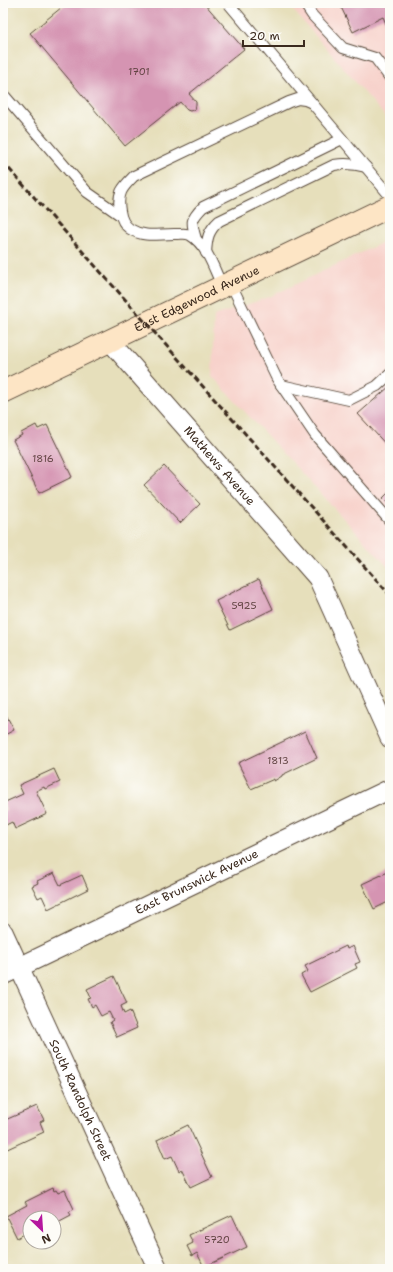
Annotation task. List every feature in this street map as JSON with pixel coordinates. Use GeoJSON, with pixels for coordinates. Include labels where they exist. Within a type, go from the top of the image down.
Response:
{"type":"FeatureCollection","features":[{"type":"Feature","properties":{"kind":"main road","name":"East Edgewood Avenue"},"geometry":{"type":"LineString","coordinates":[[3,392],[390,206]]}},
{"type":"Feature","properties":{"kind":"street","name":"Mathews Avenue"},"geometry":{"type":"LineString","coordinates":[[110,341],[318,578],[390,738]]}},
{"type":"Feature","properties":{"kind":"street","name":"East Brunswick Avenue"},"geometry":{"type":"LineString","coordinates":[[11,971],[390,789]]}},
{"type":"Feature","properties":{"kind":"street","name":"South Randolph Street"},"geometry":{"type":"LineString","coordinates":[[3,932],[11,971],[158,1269]]}},
{"type":"Feature","properties":{"kind":"lane"},"geometry":{"type":"LineString","coordinates":[[228,3],[390,196]]}},
{"type":"Feature","properties":{"kind":"lane"},"geometry":{"type":"LineString","coordinates":[[304,3],[312,15],[343,48],[375,58],[390,78]]}},
{"type":"Feature","properties":{"kind":"lane"},"geometry":{"type":"LineString","coordinates":[[3,94],[88,192],[120,216],[126,226],[138,234],[188,234],[196,240],[226,284],[276,377],[315,435],[390,521]]}},
{"type":"Feature","properties":{"kind":"lane"},"geometry":{"type":"LineString","coordinates":[[120,216],[119,202],[122,188],[134,176],[284,104],[298,99],[312,103]]}},
{"type":"Feature","properties":{"kind":"lane"},"geometry":{"type":"LineString","coordinates":[[196,240],[192,224],[195,215],[203,207],[342,139]]}},
{"type":"Feature","properties":{"kind":"lane"},"geometry":{"type":"LineString","coordinates":[[206,253],[207,238],[213,227],[219,221],[334,165],[350,164],[366,167]]}},
{"type":"Feature","properties":{"kind":"lane"},"geometry":{"type":"LineString","coordinates":[[281,384],[349,400],[377,386],[390,374]]}},
{"type":"Feature","properties":{"kind":"shaded area"},"geometry":{"type":"Polygon","coordinates":[[[287,3],[390,3],[390,122],[287,3]]]}},
{"type":"Feature","properties":{"kind":"shaded area"},"geometry":{"type":"Polygon","coordinates":[[[390,239],[390,569],[212,376],[214,316],[269,297],[390,239]]]}},
{"type":"Feature","properties":{"kind":"building"},"geometry":{"type":"Polygon","coordinates":[[[67,3],[204,3],[244,49],[189,94],[196,102],[195,109],[190,111],[187,110],[180,102],[125,146],[30,33],[67,3]]]}},
{"type":"Feature","properties":{"kind":"building"},"geometry":{"type":"Polygon","coordinates":[[[339,3],[390,3],[390,30],[383,17],[353,32],[339,3]]]}},
{"type":"Feature","properties":{"kind":"building"},"geometry":{"type":"Polygon","coordinates":[[[390,386],[390,449],[358,414],[390,386]]]}},
{"type":"Feature","properties":{"kind":"building"},"geometry":{"type":"Polygon","coordinates":[[[36,425],[38,429],[47,425],[72,477],[39,493],[13,440],[22,435],[21,433],[36,425]]]}},
{"type":"Feature","properties":{"kind":"building"},"geometry":{"type":"Polygon","coordinates":[[[164,466],[200,504],[180,523],[144,485],[164,466]]]}},
{"type":"Feature","properties":{"kind":"building"},"geometry":{"type":"Polygon","coordinates":[[[390,491],[390,506],[383,498],[390,491]]]}},
{"type":"Feature","properties":{"kind":"building"},"geometry":{"type":"Polygon","coordinates":[[[259,579],[273,609],[230,630],[216,601],[259,579]]]}},
{"type":"Feature","properties":{"kind":"building"},"geometry":{"type":"Polygon","coordinates":[[[3,709],[14,730],[3,736],[3,709]]]}},
{"type":"Feature","properties":{"kind":"building"},"geometry":{"type":"Polygon","coordinates":[[[305,731],[317,758],[282,775],[274,781],[274,779],[251,789],[238,763],[305,731]]]}},
{"type":"Feature","properties":{"kind":"building"},"geometry":{"type":"Polygon","coordinates":[[[54,769],[60,782],[45,789],[44,787],[36,791],[47,814],[15,829],[12,822],[6,825],[3,819],[3,811],[6,810],[3,803],[23,794],[19,785],[54,769]]]}},
{"type":"Feature","properties":{"kind":"building"},"geometry":{"type":"Polygon","coordinates":[[[390,871],[390,901],[374,909],[362,884],[390,871]]]}},
{"type":"Feature","properties":{"kind":"building"},"geometry":{"type":"Polygon","coordinates":[[[54,873],[60,885],[82,875],[88,889],[48,909],[42,896],[38,898],[32,886],[38,883],[37,881],[54,873]]]}},
{"type":"Feature","properties":{"kind":"building"},"geometry":{"type":"Polygon","coordinates":[[[346,946],[347,949],[353,946],[360,962],[355,964],[357,968],[310,992],[301,975],[308,971],[305,966],[346,946]]]}},
{"type":"Feature","properties":{"kind":"building"},"geometry":{"type":"Polygon","coordinates":[[[114,976],[127,1003],[121,1006],[124,1014],[130,1011],[137,1028],[117,1037],[110,1022],[113,1020],[109,1012],[101,1016],[95,1005],[92,1007],[88,999],[91,998],[87,989],[114,976]]]}},
{"type":"Feature","properties":{"kind":"building"},"geometry":{"type":"Polygon","coordinates":[[[37,1106],[44,1120],[40,1122],[44,1132],[3,1151],[3,1121],[37,1106]]]}},
{"type":"Feature","properties":{"kind":"building"},"geometry":{"type":"Polygon","coordinates":[[[188,1125],[212,1177],[191,1187],[182,1169],[179,1171],[172,1156],[165,1159],[157,1140],[188,1125]]]}},
{"type":"Feature","properties":{"kind":"building"},"geometry":{"type":"Polygon","coordinates":[[[53,1188],[54,1191],[56,1190],[58,1193],[65,1190],[74,1209],[69,1212],[71,1215],[62,1220],[62,1210],[22,1210],[22,1235],[17,1238],[6,1216],[27,1205],[25,1202],[53,1188]]]}},
{"type":"Feature","properties":{"kind":"building"},"geometry":{"type":"Polygon","coordinates":[[[232,1215],[247,1247],[204,1267],[197,1253],[192,1256],[187,1246],[193,1243],[189,1235],[232,1215]]]}},
{"type":"Feature","properties":{"kind":"railway"},"geometry":{"type":"LineString","coordinates":[[3,162],[390,595]]}}]}
